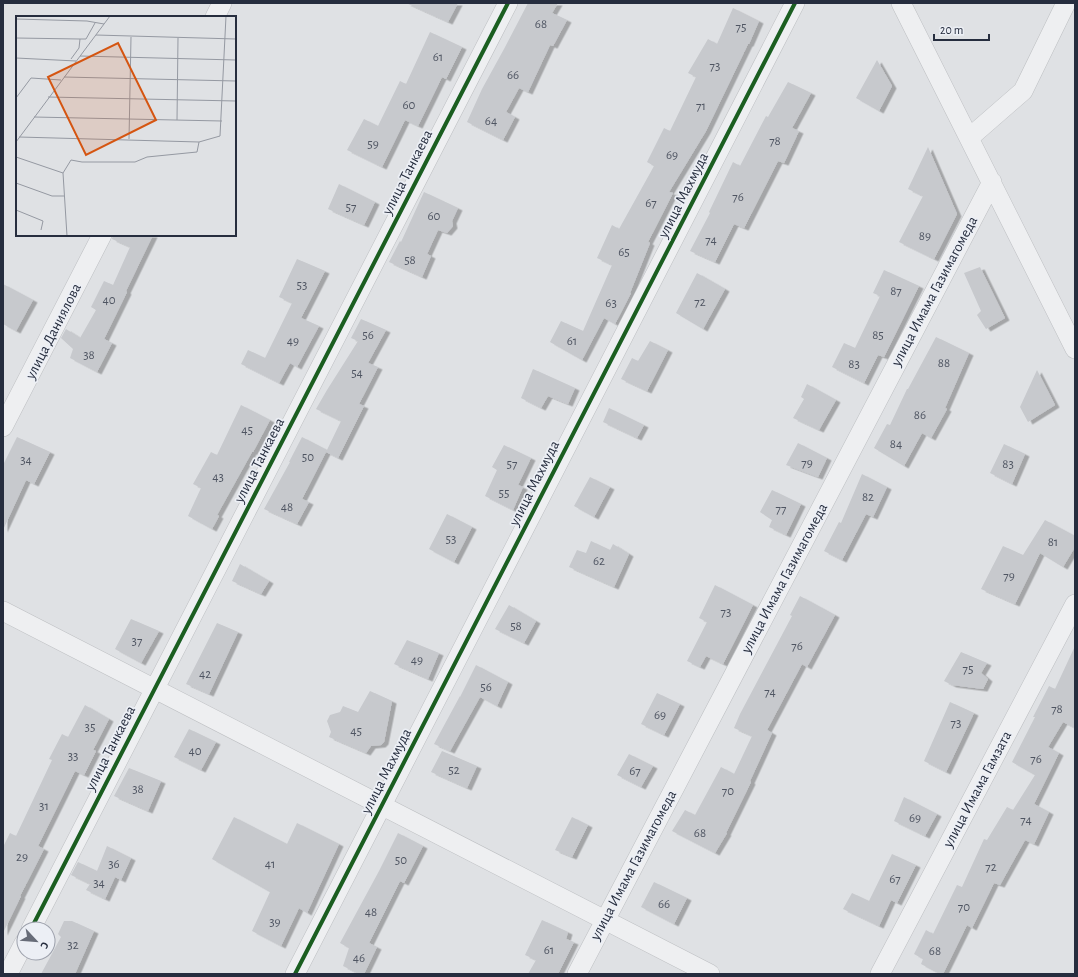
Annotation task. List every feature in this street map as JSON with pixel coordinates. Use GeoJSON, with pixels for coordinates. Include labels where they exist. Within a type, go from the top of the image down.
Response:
{"type":"FeatureCollection","features":[{"type":"Feature","properties":{"kind":"street"},"geometry":{"type":"LineString","coordinates":[[216,16],[222,3]]}},
{"type":"Feature","properties":{"kind":"street","name":"улица Танкаева"},"geometry":{"type":"LineString","coordinates":[[35,921],[508,3]]}},
{"type":"Feature","properties":{"kind":"street","name":"улица Махмуда"},"geometry":{"type":"LineString","coordinates":[[295,974],[795,3]]}},
{"type":"Feature","properties":{"kind":"street"},"geometry":{"type":"LineString","coordinates":[[901,3],[1075,349]]}},
{"type":"Feature","properties":{"kind":"street"},"geometry":{"type":"LineString","coordinates":[[970,138],[1023,91],[1066,3]]}},
{"type":"Feature","properties":{"kind":"street","name":"улица Имама Газимагомеда"},"geometry":{"type":"LineString","coordinates":[[576,974],[992,182]]}},
{"type":"Feature","properties":{"kind":"street","name":"улица Даниялова"},"geometry":{"type":"LineString","coordinates":[[3,427],[101,236]]}},
{"type":"Feature","properties":{"kind":"street","name":"улица Имама Гамзата"},"geometry":{"type":"LineString","coordinates":[[880,974],[1075,604]]}},
{"type":"Feature","properties":{"kind":"street"},"geometry":{"type":"LineString","coordinates":[[3,611],[710,974]]}},
{"type":"Feature","properties":{"kind":"street"},"geometry":{"type":"LineString","coordinates":[[8,974],[16,958]]}},
{"type":"Feature","properties":{"kind":"building"},"geometry":{"type":"Polygon","coordinates":[[[406,3],[458,3],[448,22],[406,3]]]}},
{"type":"Feature","properties":{"kind":"building"},"geometry":{"type":"Polygon","coordinates":[[[528,3],[558,3],[552,13],[567,20],[553,46],[550,45],[528,92],[519,88],[506,112],[515,117],[503,140],[467,122],[482,89],[528,3]]]}},
{"type":"Feature","properties":{"kind":"building"},"geometry":{"type":"Polygon","coordinates":[[[733,8],[759,21],[706,131],[669,192],[673,193],[648,242],[650,243],[631,293],[615,324],[604,318],[582,360],[550,342],[561,321],[583,331],[612,265],[597,258],[612,225],[619,229],[654,166],[647,162],[664,128],[670,131],[696,77],[688,73],[708,39],[717,44],[733,8]]]}},
{"type":"Feature","properties":{"kind":"building"},"geometry":{"type":"Polygon","coordinates":[[[430,32],[462,47],[446,79],[442,77],[418,126],[405,120],[382,167],[347,150],[364,119],[378,126],[400,81],[406,84],[430,32]]]}},
{"type":"Feature","properties":{"kind":"building"},"geometry":{"type":"Polygon","coordinates":[[[877,60],[892,86],[879,111],[856,98],[877,60]]]}},
{"type":"Feature","properties":{"kind":"building"},"geometry":{"type":"Polygon","coordinates":[[[788,82],[811,93],[792,128],[799,131],[784,163],[778,161],[744,228],[734,224],[715,262],[690,251],[710,213],[709,212],[733,162],[740,166],[766,116],[768,117],[788,82]]]}},
{"type":"Feature","properties":{"kind":"building"},"geometry":{"type":"Polygon","coordinates":[[[928,147],[957,214],[934,259],[899,242],[923,196],[908,189],[928,147]]]}},
{"type":"Feature","properties":{"kind":"building"},"geometry":{"type":"Polygon","coordinates":[[[339,184],[375,202],[364,225],[328,209],[339,184]]]}},
{"type":"Feature","properties":{"kind":"building"},"geometry":{"type":"Polygon","coordinates":[[[424,192],[458,208],[452,221],[453,226],[447,233],[438,230],[427,254],[431,256],[422,277],[389,262],[400,241],[401,242],[424,192]]]}},
{"type":"Feature","properties":{"kind":"building"},"geometry":{"type":"Polygon","coordinates":[[[113,236],[153,236],[104,339],[112,343],[97,372],[70,358],[73,349],[61,338],[66,329],[80,338],[96,310],[91,307],[104,281],[113,285],[130,247],[112,239],[113,236]]]}},
{"type":"Feature","properties":{"kind":"building"},"geometry":{"type":"Polygon","coordinates":[[[297,259],[325,271],[301,318],[319,326],[297,367],[290,363],[279,383],[241,364],[248,350],[265,358],[292,303],[279,297],[297,259]]]}},
{"type":"Feature","properties":{"kind":"building"},"geometry":{"type":"Polygon","coordinates":[[[980,267],[1005,318],[986,329],[977,315],[981,311],[964,273],[980,267]]]}},
{"type":"Feature","properties":{"kind":"building"},"geometry":{"type":"Polygon","coordinates":[[[884,270],[919,286],[884,357],[878,355],[864,383],[832,367],[844,343],[855,348],[880,296],[873,293],[884,270]]]}},
{"type":"Feature","properties":{"kind":"building"},"geometry":{"type":"Polygon","coordinates":[[[697,273],[725,289],[703,329],[676,313],[697,273]]]}},
{"type":"Feature","properties":{"kind":"building"},"geometry":{"type":"Polygon","coordinates":[[[3,284],[33,300],[16,331],[3,324],[3,284]]]}},
{"type":"Feature","properties":{"kind":"building"},"geometry":{"type":"Polygon","coordinates":[[[361,319],[386,330],[368,363],[378,367],[359,404],[364,406],[338,458],[326,452],[341,421],[316,409],[358,341],[351,338],[361,319]]]}},
{"type":"Feature","properties":{"kind":"building"},"geometry":{"type":"Polygon","coordinates":[[[936,337],[969,353],[945,408],[947,409],[931,438],[922,433],[904,466],[874,448],[887,424],[890,425],[907,389],[936,337]]]}},
{"type":"Feature","properties":{"kind":"building"},"geometry":{"type":"Polygon","coordinates":[[[650,341],[668,350],[647,391],[621,379],[632,358],[638,361],[650,341]]]}},
{"type":"Feature","properties":{"kind":"building"},"geometry":{"type":"Polygon","coordinates":[[[533,369],[575,388],[568,404],[548,396],[541,408],[521,398],[533,369]]]}},
{"type":"Feature","properties":{"kind":"building"},"geometry":{"type":"Polygon","coordinates":[[[1037,370],[1055,405],[1028,422],[1020,407],[1037,370]]]}},
{"type":"Feature","properties":{"kind":"building"},"geometry":{"type":"Polygon","coordinates":[[[807,384],[836,400],[819,430],[793,418],[804,399],[801,397],[807,384]]]}},
{"type":"Feature","properties":{"kind":"building"},"geometry":{"type":"Polygon","coordinates":[[[241,405],[270,420],[217,515],[219,516],[212,529],[188,516],[201,488],[193,484],[211,452],[217,455],[241,405]]]}},
{"type":"Feature","properties":{"kind":"building"},"geometry":{"type":"Polygon","coordinates":[[[609,408],[644,425],[637,438],[603,422],[609,408]]]}},
{"type":"Feature","properties":{"kind":"building"},"geometry":{"type":"Polygon","coordinates":[[[17,437],[50,452],[34,484],[26,480],[3,530],[3,465],[17,437]]]}},
{"type":"Feature","properties":{"kind":"building"},"geometry":{"type":"Polygon","coordinates":[[[302,437],[327,450],[302,499],[309,502],[297,524],[264,509],[302,437]]]}},
{"type":"Feature","properties":{"kind":"building"},"geometry":{"type":"Polygon","coordinates":[[[798,443],[827,458],[818,477],[786,465],[798,443]]]}},
{"type":"Feature","properties":{"kind":"building"},"geometry":{"type":"Polygon","coordinates":[[[1004,444],[1025,454],[1012,484],[990,473],[1004,444]]]}},
{"type":"Feature","properties":{"kind":"building"},"geometry":{"type":"Polygon","coordinates":[[[504,445],[531,458],[518,485],[523,487],[513,510],[485,496],[497,470],[492,467],[504,445]]]}},
{"type":"Feature","properties":{"kind":"building"},"geometry":{"type":"Polygon","coordinates":[[[862,474],[887,487],[873,517],[866,514],[842,560],[824,551],[839,522],[841,523],[862,474]]]}},
{"type":"Feature","properties":{"kind":"building"},"geometry":{"type":"Polygon","coordinates":[[[590,477],[610,487],[594,517],[574,506],[590,477]]]}},
{"type":"Feature","properties":{"kind":"building"},"geometry":{"type":"Polygon","coordinates":[[[772,490],[801,504],[786,535],[769,527],[772,520],[760,512],[772,490]]]}},
{"type":"Feature","properties":{"kind":"building"},"geometry":{"type":"Polygon","coordinates":[[[447,514],[472,527],[454,562],[429,549],[447,514]]]}},
{"type":"Feature","properties":{"kind":"building"},"geometry":{"type":"Polygon","coordinates":[[[1045,520],[1075,536],[1075,547],[1063,567],[1040,553],[1015,604],[981,589],[1003,546],[1023,555],[1045,520]]]}},
{"type":"Feature","properties":{"kind":"building"},"geometry":{"type":"Polygon","coordinates":[[[591,541],[610,550],[613,544],[629,554],[614,587],[569,567],[577,550],[586,553],[591,541]]]}},
{"type":"Feature","properties":{"kind":"building"},"geometry":{"type":"Polygon","coordinates":[[[240,564],[269,581],[261,594],[232,581],[240,564]]]}},
{"type":"Feature","properties":{"kind":"building"},"geometry":{"type":"Polygon","coordinates":[[[715,585],[753,605],[723,664],[706,656],[700,667],[687,661],[707,622],[699,618],[715,585]]]}},
{"type":"Feature","properties":{"kind":"building"},"geometry":{"type":"Polygon","coordinates":[[[800,596],[835,615],[807,667],[802,664],[767,730],[772,733],[727,833],[715,853],[672,831],[685,810],[695,815],[721,767],[734,774],[752,736],[734,728],[792,616],[790,615],[800,596]]]}},
{"type":"Feature","properties":{"kind":"building"},"geometry":{"type":"Polygon","coordinates":[[[509,605],[536,621],[524,643],[495,629],[509,605]]]}},
{"type":"Feature","properties":{"kind":"building"},"geometry":{"type":"Polygon","coordinates":[[[131,619],[159,631],[141,663],[115,649],[131,619]]]}},
{"type":"Feature","properties":{"kind":"building"},"geometry":{"type":"Polygon","coordinates":[[[217,623],[238,632],[209,694],[186,684],[217,623]]]}},
{"type":"Feature","properties":{"kind":"building"},"geometry":{"type":"Polygon","coordinates":[[[407,640],[439,653],[428,679],[394,664],[407,640]]]}},
{"type":"Feature","properties":{"kind":"building"},"geometry":{"type":"Polygon","coordinates":[[[1075,646],[1075,728],[1063,722],[1048,747],[1059,753],[1034,804],[1049,812],[1034,844],[1025,840],[1000,885],[994,883],[972,928],[967,925],[943,974],[940,974],[921,964],[923,959],[914,954],[926,930],[933,934],[957,885],[962,887],[984,839],[987,840],[1007,807],[1013,810],[1035,775],[1012,762],[1049,686],[1055,689],[1075,646]]]}},
{"type":"Feature","properties":{"kind":"building"},"geometry":{"type":"Polygon","coordinates":[[[961,652],[987,663],[981,673],[988,679],[983,689],[952,685],[944,681],[961,652]]]}},
{"type":"Feature","properties":{"kind":"building"},"geometry":{"type":"Polygon","coordinates":[[[476,665],[508,682],[497,706],[480,697],[450,751],[434,744],[476,665]]]}},
{"type":"Feature","properties":{"kind":"building"},"geometry":{"type":"Polygon","coordinates":[[[370,691],[392,701],[384,742],[381,745],[371,746],[366,753],[329,737],[331,732],[327,721],[330,715],[340,712],[343,706],[358,712],[370,691]]]}},
{"type":"Feature","properties":{"kind":"building"},"geometry":{"type":"Polygon","coordinates":[[[657,693],[680,704],[664,735],[641,724],[657,693]]]}},
{"type":"Feature","properties":{"kind":"building"},"geometry":{"type":"Polygon","coordinates":[[[950,702],[974,713],[946,772],[924,761],[950,702]]]}},
{"type":"Feature","properties":{"kind":"building"},"geometry":{"type":"Polygon","coordinates":[[[85,705],[109,719],[93,750],[96,751],[84,775],[75,771],[38,846],[44,849],[3,933],[3,847],[10,833],[16,836],[52,760],[49,759],[62,734],[68,737],[85,705]]]}},
{"type":"Feature","properties":{"kind":"building"},"geometry":{"type":"Polygon","coordinates":[[[189,729],[216,742],[201,770],[174,757],[189,729]]]}},
{"type":"Feature","properties":{"kind":"building"},"geometry":{"type":"Polygon","coordinates":[[[442,751],[477,766],[467,788],[431,772],[442,751]]]}},
{"type":"Feature","properties":{"kind":"building"},"geometry":{"type":"Polygon","coordinates":[[[629,754],[653,766],[641,787],[617,775],[629,754]]]}},
{"type":"Feature","properties":{"kind":"building"},"geometry":{"type":"Polygon","coordinates":[[[129,768],[161,781],[148,811],[114,796],[129,768]]]}},
{"type":"Feature","properties":{"kind":"building"},"geometry":{"type":"Polygon","coordinates":[[[904,797],[937,814],[925,836],[894,821],[904,797]]]}},
{"type":"Feature","properties":{"kind":"building"},"geometry":{"type":"Polygon","coordinates":[[[234,817],[287,844],[297,823],[339,844],[307,913],[299,908],[281,946],[252,931],[270,892],[212,859],[234,817]]]}},
{"type":"Feature","properties":{"kind":"building"},"geometry":{"type":"Polygon","coordinates":[[[572,817],[588,825],[572,857],[555,850],[572,817]]]}},
{"type":"Feature","properties":{"kind":"building"},"geometry":{"type":"Polygon","coordinates":[[[398,833],[423,846],[404,883],[400,881],[369,943],[377,947],[364,974],[359,974],[343,966],[349,948],[340,943],[398,833]]]}},
{"type":"Feature","properties":{"kind":"building"},"geometry":{"type":"Polygon","coordinates":[[[107,846],[131,858],[121,880],[115,877],[105,899],[86,890],[90,884],[71,875],[78,862],[97,871],[107,846]]]}},
{"type":"Feature","properties":{"kind":"building"},"geometry":{"type":"Polygon","coordinates":[[[892,854],[916,865],[897,903],[891,900],[879,926],[843,909],[852,893],[869,901],[892,854]]]}},
{"type":"Feature","properties":{"kind":"building"},"geometry":{"type":"Polygon","coordinates":[[[654,882],[687,898],[674,924],[641,907],[654,882]]]}},
{"type":"Feature","properties":{"kind":"building"},"geometry":{"type":"Polygon","coordinates":[[[542,920],[568,932],[566,939],[574,942],[558,974],[528,974],[536,960],[525,955],[542,920]]]}},
{"type":"Feature","properties":{"kind":"building"},"geometry":{"type":"Polygon","coordinates":[[[64,921],[72,921],[94,931],[75,974],[41,974],[48,961],[56,961],[56,946],[61,937],[58,934],[64,921]]]}},
{"type":"Feature","properties":{"kind":"cycle path"},"geometry":{"type":"LineString","coordinates":[[35,921],[508,3]]}},
{"type":"Feature","properties":{"kind":"cycle path"},"geometry":{"type":"LineString","coordinates":[[295,974],[795,3]]}}]}
